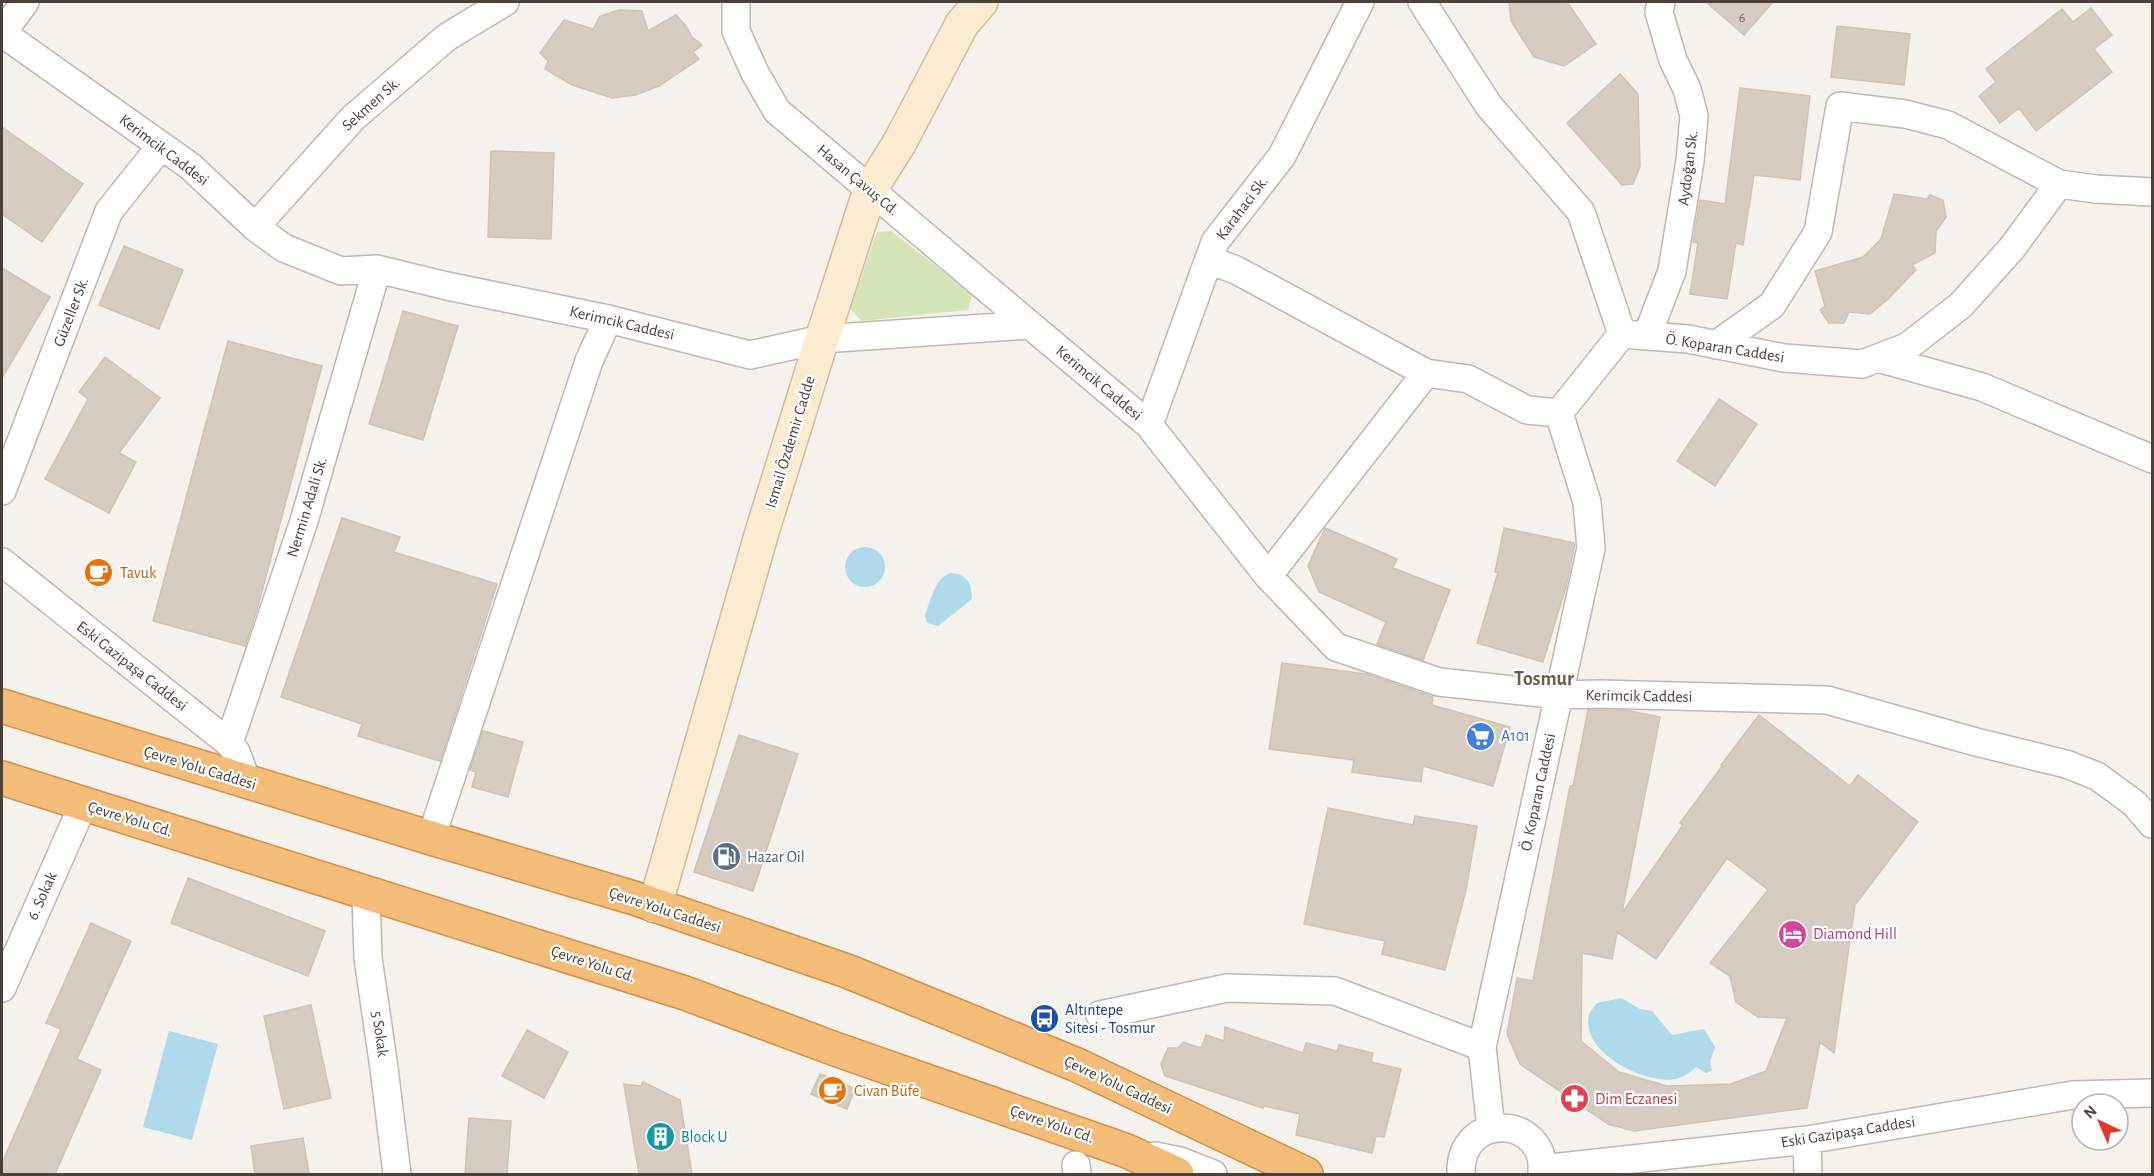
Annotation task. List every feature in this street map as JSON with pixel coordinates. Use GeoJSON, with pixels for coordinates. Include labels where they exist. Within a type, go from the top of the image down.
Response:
{"type":"FeatureCollection","features":[{"type":"Feature","properties":{"kind":"highway","name":"Çevre Yolu Caddesi"},"geometry":{"type":"LineString","coordinates":[[2,706],[430,838],[634,898],[847,971],[1077,1065],[1306,1174]]}},
{"type":"Feature","properties":{"kind":"highway","name":"Çevre Yolu Cd."},"geometry":{"type":"LineString","coordinates":[[2,778],[685,993],[846,1053],[1127,1151],[1177,1174]]}},
{"type":"Feature","properties":{"kind":"street"},"geometry":{"type":"LineString","coordinates":[[2,33],[25,2]]}},
{"type":"Feature","properties":{"kind":"street","name":"Sekmen Sk."},"geometry":{"type":"LineString","coordinates":[[255,227],[353,118],[447,37],[505,2]]}},
{"type":"Feature","properties":{"kind":"street","name":"Hasan Çavuş Cd."},"geometry":{"type":"LineString","coordinates":[[736,2],[736,31],[755,74],[777,111],[1030,325]]}},
{"type":"Feature","properties":{"kind":"street","name":"Ismail Ôzdemir Cadde"},"geometry":{"type":"LineString","coordinates":[[655,906],[762,532],[870,190],[900,142],[962,24],[981,2]]}},
{"type":"Feature","properties":{"kind":"street","name":"Karahaci Sk."},"geometry":{"type":"LineString","coordinates":[[1149,425],[1215,242],[1282,156],[1360,2]]}},
{"type":"Feature","properties":{"kind":"street"},"geometry":{"type":"LineString","coordinates":[[1209,260],[1236,270],[1426,373],[1468,379],[1527,410],[1558,413],[1635,335],[1581,212],[1489,106],[1422,2]]}},
{"type":"Feature","properties":{"kind":"street","name":"Aydoğan Sk."},"geometry":{"type":"LineString","coordinates":[[1635,335],[1672,271],[1690,161],[1694,116],[1687,89],[1673,60],[1659,12],[1661,2]]}},
{"type":"Feature","properties":{"kind":"street","name":"Kerimcik Caddesi"},"geometry":{"type":"LineString","coordinates":[[2,33],[190,166],[255,227],[284,248],[341,271],[377,269],[447,286],[608,319],[750,355],[822,339],[1030,325],[1149,425],[1268,576],[1336,647],[1439,682],[1559,695],[1827,700],[1976,742],[2066,764],[2097,777],[2135,804],[2152,824]]}},
{"type":"Feature","properties":{"kind":"street"},"geometry":{"type":"LineString","coordinates":[[1716,345],[1772,304],[1818,232],[1840,106],[1905,114],[1948,125],[2059,184],[2096,189],[2152,192]]}},
{"type":"Feature","properties":{"kind":"street","name":"Güzeller Sk."},"geometry":{"type":"LineString","coordinates":[[2,491],[110,212],[161,146]]}},
{"type":"Feature","properties":{"kind":"street","name":"Ö. Koparan Caddesi"},"geometry":{"type":"LineString","coordinates":[[1635,335],[1688,339],[1784,358],[1862,364],[1907,347],[1961,304],[2012,248],[2059,184]]}},
{"type":"Feature","properties":{"kind":"street","name":"Nermin Adali Sk."},"geometry":{"type":"LineString","coordinates":[[229,743],[304,520],[377,269]]}},
{"type":"Feature","properties":{"kind":"street"},"geometry":{"type":"LineString","coordinates":[[430,838],[589,361],[608,319]]}},
{"type":"Feature","properties":{"kind":"street"},"geometry":{"type":"LineString","coordinates":[[1878,358],[1982,387],[2152,459]]}},
{"type":"Feature","properties":{"kind":"street"},"geometry":{"type":"LineString","coordinates":[[1268,576],[1426,373]]}},
{"type":"Feature","properties":{"kind":"street","name":"Ö. Koparan Caddesi"},"geometry":{"type":"LineString","coordinates":[[1491,1129],[1482,1047],[1591,548],[1587,502],[1558,413]]}},
{"type":"Feature","properties":{"kind":"street","name":"Eski Gazipaşa Caddesi"},"geometry":{"type":"LineString","coordinates":[[2,562],[229,743],[236,752],[247,782]]}},
{"type":"Feature","properties":{"kind":"street","name":"6. Sokak"},"geometry":{"type":"LineString","coordinates":[[2,988],[83,805]]}},
{"type":"Feature","properties":{"kind":"street","name":"5 Sokak"},"geometry":{"type":"LineString","coordinates":[[366,894],[368,958],[397,1174]]}},
{"type":"Feature","properties":{"kind":"street"},"geometry":{"type":"LineString","coordinates":[[1100,1015],[1227,988],[1335,991],[1482,1047]]}},
{"type":"Feature","properties":{"kind":"street","name":"Eski Gazipaşa Caddesi"},"geometry":{"type":"LineString","coordinates":[[1542,1172],[1807,1140],[2073,1095],[2152,1093]]}},
{"type":"Feature","properties":{"kind":"street"},"geometry":{"type":"LineString","coordinates":[[1461,1174],[1460,1164],[1470,1142],[1479,1134],[1503,1127],[1527,1136],[1535,1145],[1541,1156],[1542,1172]]}},
{"type":"Feature","properties":{"kind":"street"},"geometry":{"type":"LineString","coordinates":[[1807,1140],[1808,1174]]}},
{"type":"Feature","properties":{"kind":"street"},"geometry":{"type":"LineString","coordinates":[[1127,1151],[1180,1161],[1213,1174]]}},
{"type":"Feature","properties":{"kind":"green space"},"geometry":{"type":"Polygon","coordinates":[[[891,231],[972,294],[968,310],[861,321],[850,308],[877,232],[891,231]]]}},
{"type":"Feature","properties":{"kind":"water"},"geometry":{"type":"Polygon","coordinates":[[[865,547],[879,553],[885,567],[879,581],[865,587],[851,581],[845,567],[851,553],[865,547]]]}},
{"type":"Feature","properties":{"kind":"water"},"geometry":{"type":"Polygon","coordinates":[[[950,573],[961,575],[967,580],[970,584],[972,599],[938,626],[927,623],[925,615],[934,591],[940,580],[950,573]]]}},
{"type":"Feature","properties":{"kind":"water"},"geometry":{"type":"Polygon","coordinates":[[[1621,998],[1640,1009],[1652,1011],[1672,1035],[1704,1029],[1715,1047],[1710,1062],[1712,1071],[1706,1073],[1696,1067],[1679,1078],[1663,1080],[1633,1071],[1618,1064],[1605,1054],[1595,1042],[1589,1029],[1589,1015],[1597,1003],[1621,998]]]}},
{"type":"Feature","properties":{"kind":"water"},"geometry":{"type":"Polygon","coordinates":[[[169,1031],[218,1044],[192,1140],[143,1127],[169,1031]]]}},
{"type":"Feature","properties":{"kind":"building"},"geometry":{"type":"Polygon","coordinates":[[[1509,2],[1567,2],[1596,44],[1564,66],[1534,57],[1511,21],[1509,2]]]}},
{"type":"Feature","properties":{"kind":"building"},"geometry":{"type":"Polygon","coordinates":[[[1706,2],[1773,2],[1744,35],[1706,2]]]}},
{"type":"Feature","properties":{"kind":"building"},"geometry":{"type":"Polygon","coordinates":[[[2091,8],[2112,35],[2094,49],[2112,72],[2036,131],[2019,108],[2000,123],[1979,96],[1996,82],[1986,69],[2062,9],[2073,22],[2091,8]]]}},
{"type":"Feature","properties":{"kind":"building"},"geometry":{"type":"Polygon","coordinates":[[[619,10],[642,11],[648,31],[676,15],[692,37],[702,45],[693,52],[699,59],[659,86],[635,95],[612,98],[572,85],[545,69],[548,61],[540,53],[564,20],[593,29],[600,16],[619,10]]]}},
{"type":"Feature","properties":{"kind":"building"},"geometry":{"type":"Polygon","coordinates":[[[1837,26],[1910,34],[1904,85],[1831,77],[1837,26]]]}},
{"type":"Feature","properties":{"kind":"building"},"geometry":{"type":"Polygon","coordinates":[[[1620,74],[1638,94],[1640,166],[1633,184],[1622,185],[1567,123],[1620,74]]]}},
{"type":"Feature","properties":{"kind":"building"},"geometry":{"type":"Polygon","coordinates":[[[1740,88],[1810,96],[1800,180],[1754,175],[1743,245],[1736,243],[1727,299],[1690,294],[1698,243],[1693,242],[1700,200],[1725,204],[1740,88]]]}},
{"type":"Feature","properties":{"kind":"building"},"geometry":{"type":"Polygon","coordinates":[[[2,127],[83,184],[42,242],[2,214],[2,127]]]}},
{"type":"Feature","properties":{"kind":"building"},"geometry":{"type":"Polygon","coordinates":[[[491,151],[554,153],[551,239],[488,237],[491,151]]]}},
{"type":"Feature","properties":{"kind":"building"},"geometry":{"type":"Polygon","coordinates":[[[1894,194],[1927,199],[1930,195],[1943,200],[1946,217],[1936,231],[1935,253],[1912,265],[1916,270],[1870,314],[1849,312],[1844,323],[1829,323],[1820,310],[1825,306],[1815,271],[1863,257],[1881,239],[1894,194]]]}},
{"type":"Feature","properties":{"kind":"building"},"geometry":{"type":"Polygon","coordinates":[[[124,246],[183,270],[159,329],[99,305],[124,246]]]}},
{"type":"Feature","properties":{"kind":"building"},"geometry":{"type":"Polygon","coordinates":[[[2,268],[50,297],[2,378],[2,268]]]}},
{"type":"Feature","properties":{"kind":"building"},"geometry":{"type":"Polygon","coordinates":[[[403,311],[458,326],[423,440],[369,424],[403,311]]]}},
{"type":"Feature","properties":{"kind":"building"},"geometry":{"type":"Polygon","coordinates":[[[228,341],[322,366],[257,610],[245,646],[153,621],[228,341]]]}},
{"type":"Feature","properties":{"kind":"building"},"geometry":{"type":"Polygon","coordinates":[[[105,357],[160,398],[119,453],[136,462],[109,513],[45,479],[88,399],[79,392],[105,357]]]}},
{"type":"Feature","properties":{"kind":"building"},"geometry":{"type":"Polygon","coordinates":[[[1719,399],[1757,424],[1715,486],[1677,461],[1719,399]]]}},
{"type":"Feature","properties":{"kind":"building"},"geometry":{"type":"Polygon","coordinates":[[[342,518],[400,537],[394,552],[497,584],[440,761],[358,736],[362,724],[281,697],[342,518]]]}},
{"type":"Feature","properties":{"kind":"building"},"geometry":{"type":"Polygon","coordinates":[[[1325,528],[1397,559],[1393,568],[1450,590],[1423,660],[1377,644],[1386,622],[1319,592],[1308,566],[1325,528]]]}},
{"type":"Feature","properties":{"kind":"building"},"geometry":{"type":"Polygon","coordinates":[[[1504,528],[1575,543],[1566,587],[1543,662],[1477,643],[1498,572],[1495,572],[1504,528]]]}},
{"type":"Feature","properties":{"kind":"building"},"geometry":{"type":"Polygon","coordinates":[[[1282,663],[1366,674],[1433,697],[1432,705],[1510,727],[1493,786],[1423,766],[1421,782],[1352,772],[1354,760],[1269,749],[1282,663]]]}},
{"type":"Feature","properties":{"kind":"building"},"geometry":{"type":"Polygon","coordinates":[[[1588,710],[1625,710],[1660,717],[1622,913],[1683,825],[1680,823],[1759,715],[1850,786],[1858,775],[1918,822],[1855,905],[1834,1053],[1820,1042],[1807,1108],[1634,1131],[1608,1124],[1520,1064],[1507,1034],[1517,978],[1533,981],[1570,786],[1573,786],[1588,710]],[[1727,858],[1656,959],[1617,932],[1612,959],[1582,953],[1581,1041],[1619,1072],[1667,1086],[1731,1084],[1766,1071],[1787,1018],[1758,1017],[1736,1002],[1730,976],[1710,963],[1768,890],[1727,858]]]}},
{"type":"Feature","properties":{"kind":"building"},"geometry":{"type":"Polygon","coordinates":[[[483,731],[523,742],[508,797],[472,787],[476,772],[470,770],[483,731]]]}},
{"type":"Feature","properties":{"kind":"building"},"geometry":{"type":"Polygon","coordinates":[[[739,735],[798,754],[753,891],[694,872],[739,735]]]}},
{"type":"Feature","properties":{"kind":"building"},"geometry":{"type":"Polygon","coordinates":[[[1328,808],[1413,825],[1415,816],[1477,826],[1466,890],[1445,970],[1382,954],[1385,941],[1304,924],[1328,808]]]}},
{"type":"Feature","properties":{"kind":"building"},"geometry":{"type":"Polygon","coordinates":[[[188,878],[325,931],[308,976],[171,923],[188,878]]]}},
{"type":"Feature","properties":{"kind":"building"},"geometry":{"type":"Polygon","coordinates":[[[91,923],[131,941],[77,1059],[101,1070],[55,1174],[2,1174],[2,1163],[61,1029],[46,1023],[91,923]]]}},
{"type":"Feature","properties":{"kind":"building"},"geometry":{"type":"Polygon","coordinates":[[[311,1005],[331,1098],[284,1109],[264,1016],[311,1005]]]}},
{"type":"Feature","properties":{"kind":"building"},"geometry":{"type":"Polygon","coordinates":[[[1225,1027],[1303,1053],[1306,1043],[1337,1051],[1339,1045],[1373,1053],[1371,1062],[1401,1069],[1384,1137],[1376,1136],[1372,1153],[1296,1135],[1300,1114],[1264,1106],[1263,1108],[1165,1076],[1161,1064],[1168,1048],[1178,1048],[1183,1042],[1201,1048],[1206,1035],[1224,1041],[1225,1027]]]}},
{"type":"Feature","properties":{"kind":"building"},"geometry":{"type":"Polygon","coordinates":[[[527,1030],[568,1052],[544,1098],[502,1076],[527,1030]]]}},
{"type":"Feature","properties":{"kind":"building","name":"Civan Büfe"},"geometry":{"type":"Polygon","coordinates":[[[820,1074],[855,1089],[847,1109],[811,1094],[820,1074]]]}},
{"type":"Feature","properties":{"kind":"building","name":"Block U"},"geometry":{"type":"Polygon","coordinates":[[[643,1082],[680,1100],[692,1174],[639,1174],[624,1084],[641,1086],[643,1082]]]}},
{"type":"Feature","properties":{"kind":"building"},"geometry":{"type":"Polygon","coordinates":[[[469,1118],[511,1121],[507,1174],[465,1174],[469,1118]]]}},
{"type":"Feature","properties":{"kind":"building"},"geometry":{"type":"Polygon","coordinates":[[[303,1138],[309,1174],[255,1174],[251,1146],[303,1138]]]}},
{"type":"Feature","properties":{"kind":"place","name":"Tavuk"},"geometry":{"type":"Point","coordinates":[99,573]}},
{"type":"Feature","properties":{"kind":"place","name":"A101"},"geometry":{"type":"Point","coordinates":[1480,736]}},
{"type":"Feature","properties":{"kind":"place","name":"Hazar Oil"},"geometry":{"type":"Point","coordinates":[726,857]}},
{"type":"Feature","properties":{"kind":"place","name":"Diamond Hill"},"geometry":{"type":"Point","coordinates":[1792,934]}},
{"type":"Feature","properties":{"kind":"place","name":"Altıntepe Sitesi - Tosmur"},"geometry":{"type":"Point","coordinates":[1044,1019]}},
{"type":"Feature","properties":{"kind":"place","name":"Civan Büfe"},"geometry":{"type":"Point","coordinates":[833,1091]}},
{"type":"Feature","properties":{"kind":"place","name":"Dim Eczanesi"},"geometry":{"type":"Point","coordinates":[1574,1099]}},
{"type":"Feature","properties":{"kind":"place","name":"Block U"},"geometry":{"type":"Point","coordinates":[660,1137]}},
{"type":"Feature","properties":{"kind":"district","name":"Tosmur"},"geometry":{"type":"Point","coordinates":[1544,679]}}]}
